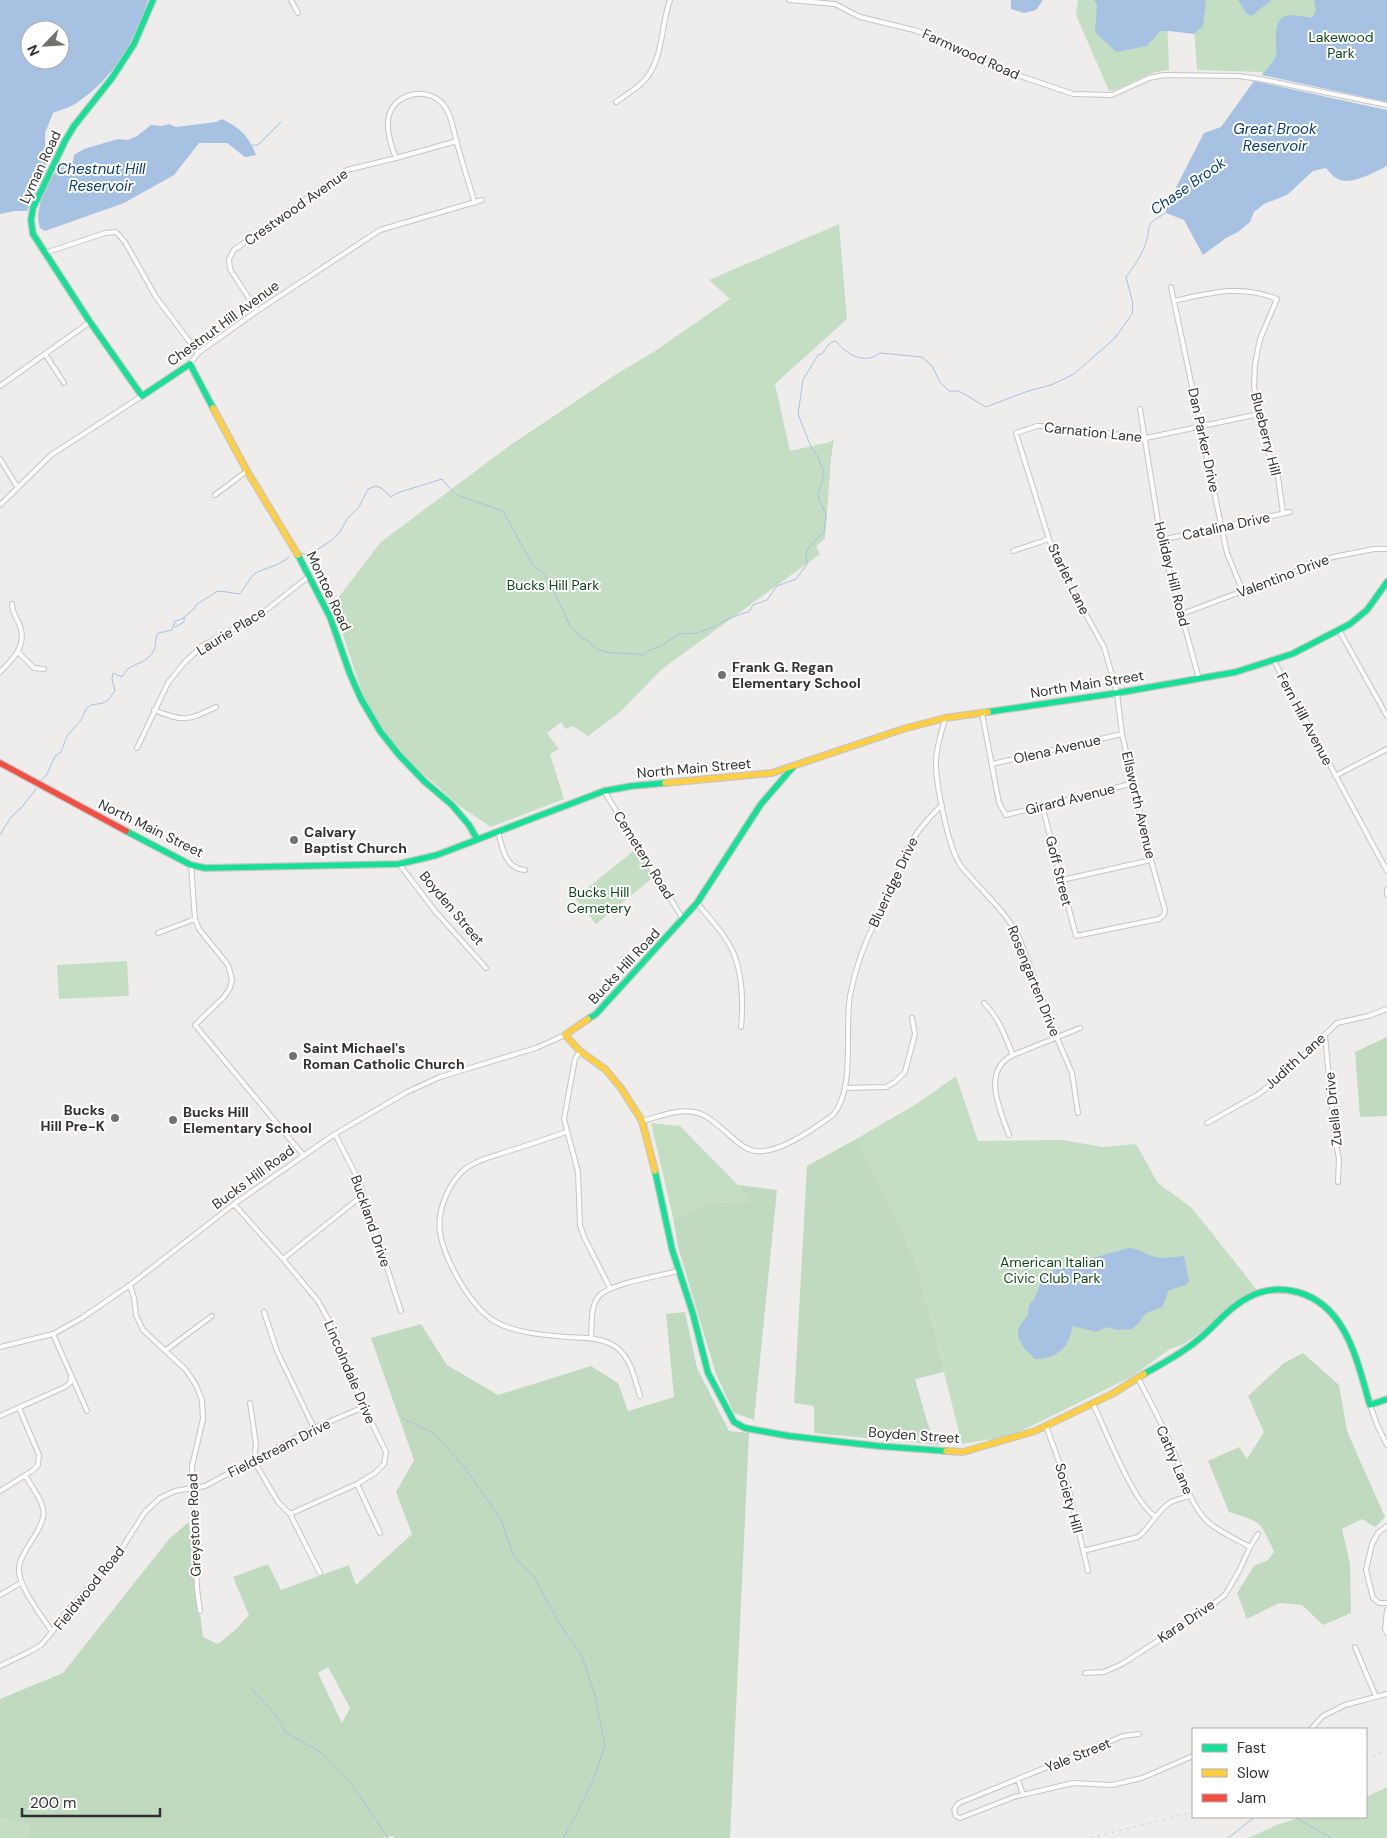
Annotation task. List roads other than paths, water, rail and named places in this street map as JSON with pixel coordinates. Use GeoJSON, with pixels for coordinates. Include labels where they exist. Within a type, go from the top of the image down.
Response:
{"type":"FeatureCollection","features":[{"type":"Feature","properties":{"kind":"street","name":"Lyman Road"},"geometry":{"type":"LineString","coordinates":[[142,396],[45,253],[32,229],[32,213],[36,200],[70,133],[112,78],[134,44],[153,0]]}},
{"type":"Feature","properties":{"kind":"street"},"geometry":{"type":"LineString","coordinates":[[291,0],[298,13]]}},
{"type":"Feature","properties":{"kind":"street"},"geometry":{"type":"LineString","coordinates":[[616,102],[641,84],[652,70],[659,54],[664,17],[670,0]]}},
{"type":"Feature","properties":{"kind":"street","name":"Farmwood Road"},"geometry":{"type":"LineString","coordinates":[[789,0],[835,4],[860,17],[914,30],[945,41],[995,68],[1073,94],[1112,95],[1149,78],[1164,75],[1238,76],[1387,105]]}},
{"type":"Feature","properties":{"kind":"street"},"geometry":{"type":"LineString","coordinates":[[396,158],[389,139],[388,121],[390,111],[397,102],[405,97],[426,93],[435,97],[448,112],[474,203]]}},
{"type":"Feature","properties":{"kind":"street","name":"Crestwood Avenue"},"geometry":{"type":"LineString","coordinates":[[257,311],[230,269],[229,260],[234,250],[347,170],[457,141]]}},
{"type":"Feature","properties":{"kind":"street","name":"Chestnut Hill Avenue"},"geometry":{"type":"LineString","coordinates":[[0,505],[57,451],[190,364],[198,353],[257,311],[380,230],[482,200]]}},
{"type":"Feature","properties":{"kind":"street"},"geometry":{"type":"LineString","coordinates":[[45,253],[105,233],[116,232],[125,242],[156,297],[198,353]]}},
{"type":"Feature","properties":{"kind":"street","name":"Dan Parker Drive"},"geometry":{"type":"LineString","coordinates":[[1171,287],[1227,553],[1243,592]]}},
{"type":"Feature","properties":{"kind":"street","name":"Blueberry Hill"},"geometry":{"type":"LineString","coordinates":[[1174,301],[1240,290],[1263,292],[1277,299],[1260,340],[1255,364],[1254,387],[1269,454],[1278,478],[1283,513]]}},
{"type":"Feature","properties":{"kind":"street"},"geometry":{"type":"LineString","coordinates":[[0,386],[90,322]]}},
{"type":"Feature","properties":{"kind":"street"},"geometry":{"type":"LineString","coordinates":[[45,354],[64,383]]}},
{"type":"Feature","properties":{"kind":"street","name":"Montoe Road"},"geometry":{"type":"LineString","coordinates":[[190,364],[247,471],[294,547],[330,617],[361,699],[380,731],[399,755],[425,782],[452,805],[477,839]]}},
{"type":"Feature","properties":{"kind":"street","name":"Holiday Hill Road"},"geometry":{"type":"LineString","coordinates":[[1140,409],[1161,540],[1199,679]]}},
{"type":"Feature","properties":{"kind":"street","name":"Carnation Lane"},"geometry":{"type":"LineString","coordinates":[[1016,433],[1037,426],[1048,426],[1146,438],[1259,414]]}},
{"type":"Feature","properties":{"kind":"street","name":"Starlet Lane"},"geometry":{"type":"LineString","coordinates":[[1016,433],[1060,568],[1104,647],[1117,693]]}},
{"type":"Feature","properties":{"kind":"street"},"geometry":{"type":"LineString","coordinates":[[0,459],[18,488]]}},
{"type":"Feature","properties":{"kind":"street"},"geometry":{"type":"LineString","coordinates":[[214,496],[247,471]]}},
{"type":"Feature","properties":{"kind":"street","name":"Catalina Drive"},"geometry":{"type":"LineString","coordinates":[[1161,540],[1290,512]]}},
{"type":"Feature","properties":{"kind":"street"},"geometry":{"type":"LineString","coordinates":[[1013,551],[1050,539]]}},
{"type":"Feature","properties":{"kind":"street","name":"Valentino Drive"},"geometry":{"type":"LineString","coordinates":[[1182,614],[1333,557],[1374,548],[1387,549]]}},
{"type":"Feature","properties":{"kind":"street","name":"Laurie Place"},"geometry":{"type":"LineString","coordinates":[[137,748],[168,682],[184,663],[202,646],[260,615],[308,577]]}},
{"type":"Feature","properties":{"kind":"street","name":"North Main Street"},"geometry":{"type":"LineString","coordinates":[[0,763],[191,864],[205,868],[399,864],[436,855],[604,791],[632,786],[772,773],[903,729],[944,718],[1117,693],[1236,672],[1292,654],[1339,630],[1365,612],[1387,582]]}},
{"type":"Feature","properties":{"kind":"street"},"geometry":{"type":"LineString","coordinates":[[0,672],[18,652],[21,643],[21,631],[13,612],[12,604]]}},
{"type":"Feature","properties":{"kind":"street"},"geometry":{"type":"LineString","coordinates":[[1339,630],[1387,716]]}},
{"type":"Feature","properties":{"kind":"street"},"geometry":{"type":"LineString","coordinates":[[18,652],[34,668],[44,669]]}},
{"type":"Feature","properties":{"kind":"street","name":"Fern Hill Avenue"},"geometry":{"type":"LineString","coordinates":[[1274,661],[1387,871]]}},
{"type":"Feature","properties":{"kind":"street","name":"Ellsworth Avenue"},"geometry":{"type":"LineString","coordinates":[[1076,936],[1159,919],[1164,915],[1165,910],[1151,860],[1122,734],[1117,693]]}},
{"type":"Feature","properties":{"kind":"street"},"geometry":{"type":"LineString","coordinates":[[154,710],[185,720],[216,707]]}},
{"type":"Feature","properties":{"kind":"street"},"geometry":{"type":"LineString","coordinates":[[982,713],[992,764]]}},
{"type":"Feature","properties":{"kind":"street","name":"Rosengarten Drive"},"geometry":{"type":"LineString","coordinates":[[944,718],[936,758],[936,780],[954,852],[960,864],[1012,923],[1019,937],[1072,1073],[1078,1113]]}},
{"type":"Feature","properties":{"kind":"street","name":"Olena Avenue"},"geometry":{"type":"LineString","coordinates":[[992,764],[1122,734]]}},
{"type":"Feature","properties":{"kind":"street"},"geometry":{"type":"LineString","coordinates":[[1335,776],[1387,748]]}},
{"type":"Feature","properties":{"kind":"street","name":"Girard Avenue"},"geometry":{"type":"LineString","coordinates":[[992,764],[999,802],[1006,815],[1134,783]]}},
{"type":"Feature","properties":{"kind":"street","name":"Bucks Hill Road"},"geometry":{"type":"LineString","coordinates":[[0,1347],[53,1334],[82,1318],[130,1285],[234,1204],[334,1134],[407,1092],[440,1078],[536,1048],[565,1035],[596,1014],[697,903],[761,804],[794,766]]}},
{"type":"Feature","properties":{"kind":"street","name":"Cemetery Road"},"geometry":{"type":"LineString","coordinates":[[604,791],[683,919]]}},
{"type":"Feature","properties":{"kind":"street","name":"Blueridge Drive"},"geometry":{"type":"LineString","coordinates":[[642,1121],[670,1113],[692,1111],[708,1118],[744,1147],[752,1151],[764,1152],[782,1146],[833,1115],[839,1108],[845,1088],[850,998],[856,967],[866,940],[896,883],[909,845],[921,827],[942,805]]}},
{"type":"Feature","properties":{"kind":"street","name":"Goff Street"},"geometry":{"type":"LineString","coordinates":[[1042,806],[1076,936]]}},
{"type":"Feature","properties":{"kind":"street"},"geometry":{"type":"LineString","coordinates":[[498,831],[507,860],[513,867],[525,870]]}},
{"type":"Feature","properties":{"kind":"street"},"geometry":{"type":"LineString","coordinates":[[1062,880],[1151,860]]}},
{"type":"Feature","properties":{"kind":"street"},"geometry":{"type":"LineString","coordinates":[[191,864],[195,920],[228,965],[232,979],[230,988],[224,997],[195,1025],[304,1156]]}},
{"type":"Feature","properties":{"kind":"street","name":"Boyden Street"},"geometry":{"type":"LineString","coordinates":[[399,864],[435,911],[486,968]]}},
{"type":"Feature","properties":{"kind":"street"},"geometry":{"type":"LineString","coordinates":[[1387,890],[1387,895]]}},
{"type":"Feature","properties":{"kind":"street"},"geometry":{"type":"LineString","coordinates":[[697,903],[722,933],[735,957],[741,987],[742,1012],[740,1027]]}},
{"type":"Feature","properties":{"kind":"street"},"geometry":{"type":"LineString","coordinates":[[158,933],[195,920]]}},
{"type":"Feature","properties":{"kind":"street"},"geometry":{"type":"LineString","coordinates":[[984,1004],[994,1013],[999,1021],[1013,1055]]}},
{"type":"Feature","properties":{"kind":"street","name":"Judith Lane"},"geometry":{"type":"LineString","coordinates":[[1207,1123],[1257,1095],[1278,1080],[1337,1023],[1368,1016],[1387,1008]]}},
{"type":"Feature","properties":{"kind":"street"},"geometry":{"type":"LineString","coordinates":[[845,1088],[886,1087],[906,1072],[915,1034],[912,1018]]}},
{"type":"Feature","properties":{"kind":"street"},"geometry":{"type":"LineString","coordinates":[[1009,1135],[996,1101],[994,1082],[1000,1065],[1005,1059],[1013,1055],[1080,1028]]}},
{"type":"Feature","properties":{"kind":"street","name":"Boyden Street"},"geometry":{"type":"LineString","coordinates":[[565,1035],[580,1051],[605,1069],[621,1088],[642,1121],[672,1249],[693,1314],[708,1373],[734,1422],[745,1428],[789,1436],[951,1453],[972,1450],[1046,1426],[1093,1404],[1203,1337],[1234,1307],[1247,1298],[1260,1292],[1284,1289],[1310,1296],[1323,1303],[1339,1318],[1351,1346],[1378,1427],[1387,1445]]}},
{"type":"Feature","properties":{"kind":"street","name":"Zuella Drive"},"geometry":{"type":"LineString","coordinates":[[1325,1036],[1335,1138],[1339,1159],[1338,1182]]}},
{"type":"Feature","properties":{"kind":"street"},"geometry":{"type":"LineString","coordinates":[[580,1051],[575,1059],[564,1118],[566,1132],[578,1172],[580,1225],[584,1237],[610,1288]]}},
{"type":"Feature","properties":{"kind":"street"},"geometry":{"type":"LineString","coordinates":[[566,1132],[481,1160],[464,1170],[450,1186],[441,1210],[440,1231],[447,1256],[458,1279],[474,1301],[494,1320],[519,1330],[591,1338],[609,1343],[624,1354],[632,1368],[640,1396]]}},
{"type":"Feature","properties":{"kind":"street","name":"Buckland Drive"},"geometry":{"type":"LineString","coordinates":[[334,1134],[359,1181],[402,1311]]}},
{"type":"Feature","properties":{"kind":"street"},"geometry":{"type":"LineString","coordinates":[[283,1259],[363,1196]]}},
{"type":"Feature","properties":{"kind":"street","name":"Lincolndale Drive"},"geometry":{"type":"LineString","coordinates":[[234,1204],[318,1301],[328,1319],[364,1407],[386,1452],[384,1464],[375,1473],[357,1484],[290,1514]]}},
{"type":"Feature","properties":{"kind":"street"},"geometry":{"type":"LineString","coordinates":[[591,1338],[593,1312],[598,1297],[610,1288],[678,1271]]}},
{"type":"Feature","properties":{"kind":"street","name":"Greystone Road"},"geometry":{"type":"LineString","coordinates":[[130,1285],[136,1315],[143,1330],[186,1370],[196,1385],[202,1400],[203,1419],[192,1466],[197,1588],[200,1611]]}},
{"type":"Feature","properties":{"kind":"street"},"geometry":{"type":"LineString","coordinates":[[264,1312],[277,1351],[314,1428]]}},
{"type":"Feature","properties":{"kind":"street"},"geometry":{"type":"LineString","coordinates":[[166,1350],[212,1316]]}},
{"type":"Feature","properties":{"kind":"street"},"geometry":{"type":"LineString","coordinates":[[53,1334],[86,1411]]}},
{"type":"Feature","properties":{"kind":"street"},"geometry":{"type":"LineString","coordinates":[[0,1416],[65,1388],[70,1383],[71,1376]]}},
{"type":"Feature","properties":{"kind":"street","name":"Cathy Lane"},"geometry":{"type":"LineString","coordinates":[[1138,1378],[1175,1456],[1184,1484],[1196,1506],[1207,1521],[1250,1547]]}},
{"type":"Feature","properties":{"kind":"street"},"geometry":{"type":"LineString","coordinates":[[1370,1405],[1387,1399]]}},
{"type":"Feature","properties":{"kind":"street"},"geometry":{"type":"LineString","coordinates":[[250,1403],[256,1445],[254,1461],[278,1502],[290,1514],[320,1574]]}},
{"type":"Feature","properties":{"kind":"street"},"geometry":{"type":"LineString","coordinates":[[1093,1404],[1136,1494],[1148,1512],[1156,1516]]}},
{"type":"Feature","properties":{"kind":"street","name":"Fieldstream Drive"},"geometry":{"type":"LineString","coordinates":[[194,1488],[205,1486],[314,1428],[364,1407]]}},
{"type":"Feature","properties":{"kind":"street"},"geometry":{"type":"LineString","coordinates":[[0,1491],[32,1471],[38,1465],[39,1455],[19,1408]]}},
{"type":"Feature","properties":{"kind":"street","name":"Society Hill"},"geometry":{"type":"LineString","coordinates":[[1046,1426],[1068,1486],[1088,1571]]}},
{"type":"Feature","properties":{"kind":"street"},"geometry":{"type":"LineString","coordinates":[[25,1475],[42,1502],[45,1514],[42,1525],[21,1558],[19,1570],[22,1583],[52,1632]]}},
{"type":"Feature","properties":{"kind":"street"},"geometry":{"type":"LineString","coordinates":[[357,1484],[380,1533]]}},
{"type":"Feature","properties":{"kind":"street","name":"Fieldwood Road"},"geometry":{"type":"LineString","coordinates":[[0,1666],[41,1645],[66,1612],[117,1556],[145,1512],[160,1498],[174,1491],[194,1488]]}},
{"type":"Feature","properties":{"kind":"street"},"geometry":{"type":"LineString","coordinates":[[1083,1551],[1138,1537],[1145,1532],[1156,1516],[1171,1502],[1190,1496]]}},
{"type":"Feature","properties":{"kind":"street"},"geometry":{"type":"LineString","coordinates":[[1387,1526],[1378,1533],[1372,1544],[1366,1570],[1373,1598],[1379,1603],[1387,1603]]}},
{"type":"Feature","properties":{"kind":"street","name":"Kara Drive"},"geometry":{"type":"LineString","coordinates":[[1085,1674],[1104,1672],[1122,1664],[1225,1595],[1258,1534]]}},
{"type":"Feature","properties":{"kind":"street"},"geometry":{"type":"LineString","coordinates":[[0,1595],[22,1583]]}},
{"type":"Feature","properties":{"kind":"street"},"geometry":{"type":"LineString","coordinates":[[1387,1610],[1387,1633]]}},
{"type":"Feature","properties":{"kind":"street"},"geometry":{"type":"LineString","coordinates":[[1355,1647],[1376,1697]]}},
{"type":"Feature","properties":{"kind":"street"},"geometry":{"type":"LineString","coordinates":[[1312,1728],[1323,1716],[1345,1705],[1387,1694]]}},
{"type":"Feature","properties":{"kind":"street","name":"Yale Street"},"geometry":{"type":"LineString","coordinates":[[1139,1734],[1123,1736],[958,1803],[954,1811],[956,1816],[960,1818],[1024,1795],[1072,1783],[1112,1785],[1142,1778],[1192,1756]]}},
{"type":"Feature","properties":{"kind":"street"},"geometry":{"type":"LineString","coordinates":[[1018,1779],[1024,1795]]}},
{"type":"Feature","properties":{"kind":"water","name":"Chestnut Hill Reservoir"},"geometry":{"type":"Polygon","coordinates":[[[0,0],[148,0],[130,44],[113,70],[78,102],[53,113],[45,133],[47,169],[27,211],[0,214],[0,0]]]}},
{"type":"Feature","properties":{"kind":"water"},"geometry":{"type":"Polygon","coordinates":[[[1011,0],[1043,0],[1036,10],[1024,13],[1011,9],[1011,0]]]}},
{"type":"Feature","properties":{"kind":"water"},"geometry":{"type":"Polygon","coordinates":[[[1094,0],[1206,0],[1203,26],[1194,34],[1160,31],[1147,46],[1116,52],[1095,32],[1097,5],[1094,0]]]}},
{"type":"Feature","properties":{"kind":"water"},"geometry":{"type":"Polygon","coordinates":[[[1238,0],[1272,0],[1251,16],[1246,13],[1238,0]]]}},
{"type":"Feature","properties":{"kind":"water","name":"Great Brook Reservoir"},"geometry":{"type":"Polygon","coordinates":[[[1314,0],[1387,0],[1387,102],[1262,75],[1276,56],[1276,30],[1278,23],[1285,16],[1291,15],[1312,18],[1316,11],[1314,0]]]}},
{"type":"Feature","properties":{"kind":"water","name":"Great Brook Reservoir"},"geometry":{"type":"Polygon","coordinates":[[[1254,81],[1387,110],[1387,166],[1356,180],[1349,181],[1336,178],[1326,168],[1313,171],[1287,195],[1264,204],[1254,212],[1250,222],[1203,255],[1184,220],[1166,213],[1164,204],[1171,197],[1204,133],[1221,127],[1254,81]]]}},
{"type":"Feature","properties":{"kind":"water","name":"Chestnut Hill Reservoir"},"geometry":{"type":"Polygon","coordinates":[[[222,119],[243,133],[256,155],[245,157],[227,143],[199,143],[174,175],[124,203],[45,231],[40,228],[38,214],[48,184],[56,172],[73,161],[74,155],[84,149],[118,139],[128,140],[137,136],[151,125],[162,126],[169,124],[176,127],[216,122],[222,119]]]}},
{"type":"Feature","properties":{"kind":"water"},"geometry":{"type":"Polygon","coordinates":[[[1129,1248],[1160,1258],[1184,1256],[1189,1282],[1186,1285],[1169,1290],[1162,1307],[1144,1315],[1140,1322],[1132,1329],[1117,1330],[1107,1327],[1096,1332],[1073,1326],[1066,1345],[1059,1352],[1049,1357],[1035,1359],[1022,1345],[1018,1332],[1028,1314],[1030,1304],[1034,1300],[1045,1273],[1129,1248]]]}},
{"type":"Feature","properties":{"kind":"waterway"},"geometry":{"type":"LineString","coordinates":[[252,145],[258,145],[281,122]]}},
{"type":"Feature","properties":{"kind":"waterway","name":"Chase Brook"},"geometry":{"type":"LineString","coordinates":[[457,495],[503,511],[532,564],[545,575],[550,583],[570,626],[581,638],[589,641],[599,650],[643,655],[680,633],[697,633],[706,630],[732,617],[749,612],[753,605],[767,600],[777,586],[796,579],[807,564],[806,554],[809,547],[824,532],[826,514],[819,500],[818,493],[823,480],[823,470],[818,457],[811,447],[798,414],[803,380],[818,355],[822,354],[829,344],[834,341],[837,342],[846,351],[862,358],[874,357],[880,353],[922,357],[932,366],[940,382],[949,391],[959,391],[986,407],[1028,391],[1051,385],[1074,374],[1115,338],[1132,314],[1133,304],[1126,277],[1136,264],[1143,250],[1151,223],[1166,213]]}},
{"type":"Feature","properties":{"kind":"waterway","name":"Chase Brook"},"geometry":{"type":"LineString","coordinates":[[300,553],[309,555],[332,540],[340,532],[347,519],[359,507],[368,489],[376,486],[391,497],[397,493],[442,479],[453,492]]}},
{"type":"Feature","properties":{"kind":"waterway","name":"Chase Brook"},"geometry":{"type":"LineString","coordinates":[[40,781],[46,776],[55,756],[61,752],[67,736],[81,720],[86,709],[91,705],[108,700],[115,691],[112,679],[113,673],[122,677],[129,668],[147,659],[154,650],[158,633],[172,630],[175,621],[182,619],[196,605],[216,592],[239,594],[256,573],[289,557]]}},
{"type":"Feature","properties":{"kind":"waterway"},"geometry":{"type":"LineString","coordinates":[[175,627],[184,622],[184,617]]}},
{"type":"Feature","properties":{"kind":"waterway","name":"Chase Brook"},"geometry":{"type":"LineString","coordinates":[[0,835],[11,817],[22,807],[36,789]]}},
{"type":"Feature","properties":{"kind":"waterway"},"geometry":{"type":"LineString","coordinates":[[402,1418],[435,1434],[466,1469],[501,1520],[514,1557],[534,1577],[558,1621],[582,1656],[594,1692],[605,1746],[593,1780],[563,1838]]}},
{"type":"Feature","properties":{"kind":"waterway"},"geometry":{"type":"LineString","coordinates":[[249,1686],[277,1716],[285,1732],[322,1753],[348,1779],[388,1838]]}},
{"type":"Feature","properties":{"kind":"waterway"},"geometry":{"type":"LineString","coordinates":[[1228,1838],[1254,1818]]}},
{"type":"Feature","properties":{"kind":"waterway"},"geometry":{"type":"LineString","coordinates":[[1296,1818],[1332,1838]]}},
{"type":"Feature","properties":{"kind":"railway"},"geometry":{"type":"LineString","coordinates":[[1367,1759],[1387,1750]]}},
{"type":"Feature","properties":{"kind":"railway"},"geometry":{"type":"LineString","coordinates":[[1090,1838],[1192,1812]]}},
{"type":"Feature","properties":{"kind":"place","name":"Frank G. Regan Elementary School"},"geometry":{"type":"Point","coordinates":[722,675]}},
{"type":"Feature","properties":{"kind":"place","name":"Calvary Baptist Church"},"geometry":{"type":"Point","coordinates":[294,840]}},
{"type":"Feature","properties":{"kind":"place","name":"Saint Michael's Roman Catholic Church"},"geometry":{"type":"Point","coordinates":[293,1056]}},
{"type":"Feature","properties":{"kind":"place","name":"Bucks Hill Pre-K"},"geometry":{"type":"Point","coordinates":[115,1118]}},
{"type":"Feature","properties":{"kind":"place","name":"Bucks Hill Elementary School"},"geometry":{"type":"Point","coordinates":[173,1120]}},
{"type":"Feature","properties":{"kind":"park label","name":"Lakewood Park"},"geometry":{"type":"Point","coordinates":[1341,46]}},
{"type":"Feature","properties":{"kind":"park label","name":"Bucks Hill Park"},"geometry":{"type":"Point","coordinates":[553,585]}},
{"type":"Feature","properties":{"kind":"park label","name":"Bucks Hill Cemetery"},"geometry":{"type":"Point","coordinates":[599,900]}},
{"type":"Feature","properties":{"kind":"park label","name":"American Italian Civic Club Park"},"geometry":{"type":"Point","coordinates":[1052,1270]}}]}
